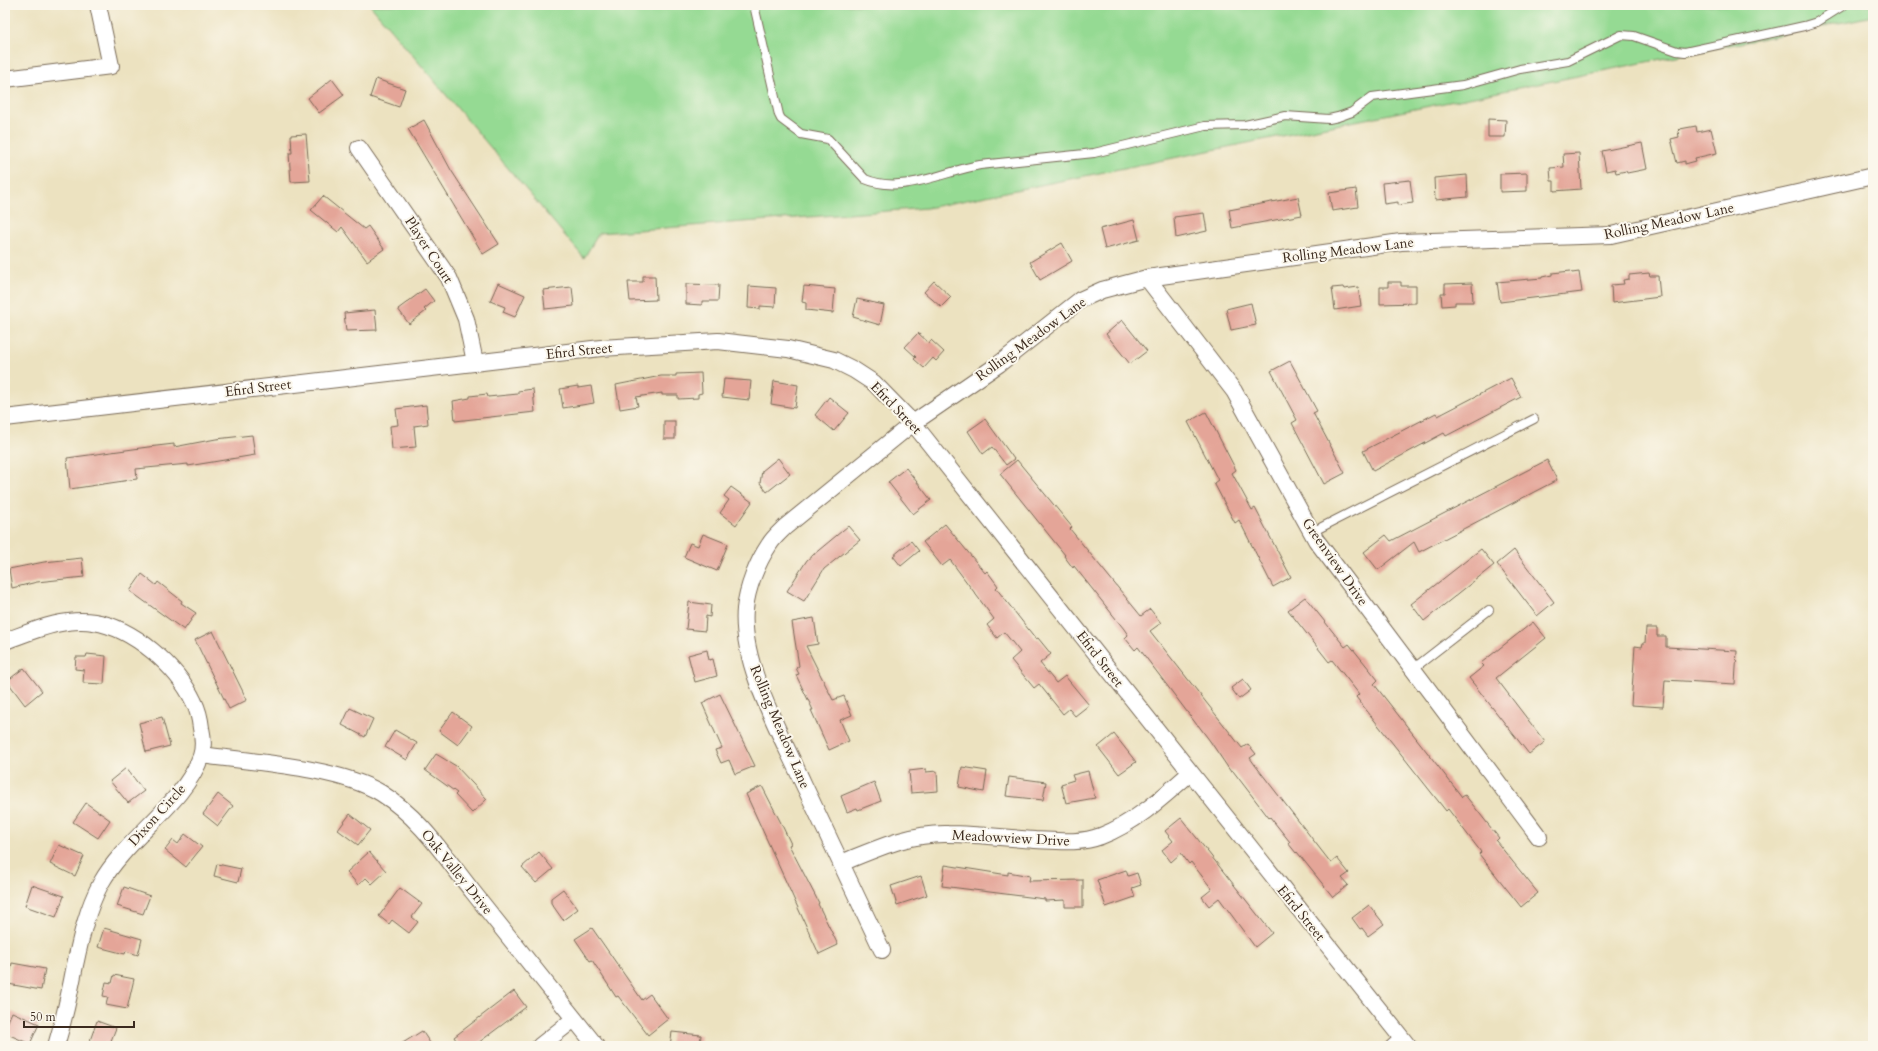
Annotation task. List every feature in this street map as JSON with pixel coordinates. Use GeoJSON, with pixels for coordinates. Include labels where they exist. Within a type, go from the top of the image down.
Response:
{"type":"FeatureCollection","features":[{"type":"Feature","properties":{"kind":"street"},"geometry":{"type":"LineString","coordinates":[[5,79],[111,66],[98,5]]}},
{"type":"Feature","properties":{"kind":"street","name":"Player Court"},"geometry":{"type":"LineString","coordinates":[[360,148],[449,278],[466,319],[475,362]]}},
{"type":"Feature","properties":{"kind":"street","name":"Rolling Meadow Lane"},"geometry":{"type":"LineString","coordinates":[[882,950],[757,679],[745,633],[745,610],[750,587],[758,565],[769,544],[785,527],[913,423],[999,364],[1080,300],[1102,290],[1147,278],[1401,242],[1610,235],[1873,176]]}},
{"type":"Feature","properties":{"kind":"street","name":"Greenview Drive"},"geometry":{"type":"LineString","coordinates":[[1147,278],[1234,391],[1312,532],[1539,837]]}},
{"type":"Feature","properties":{"kind":"street","name":"Efird Street"},"geometry":{"type":"LineString","coordinates":[[5,418],[601,348],[718,341],[765,345],[811,353],[834,360],[854,370],[874,383],[913,423],[1190,773],[1399,1043]]}},
{"type":"Feature","properties":{"kind":"street","name":"Dixon Circle"},"geometry":{"type":"LineString","coordinates":[[5,641],[46,626],[70,621],[93,621],[116,627],[136,639],[172,669],[195,702],[204,740],[202,755],[187,781],[114,863],[101,883],[91,904],[84,926],[64,1018],[56,1046]]}},
{"type":"Feature","properties":{"kind":"street","name":"Oak Valley Drive"},"geometry":{"type":"LineString","coordinates":[[202,755],[330,774],[355,782],[381,793],[429,834],[452,866],[596,1046]]}},
{"type":"Feature","properties":{"kind":"street","name":"Meadowview Drive"},"geometry":{"type":"LineString","coordinates":[[841,863],[889,843],[918,835],[947,834],[1072,842],[1101,836],[1132,820],[1155,804],[1190,773]]}},
{"type":"Feature","properties":{"kind":"street"},"geometry":{"type":"LineString","coordinates":[[540,1046],[574,1019]]}},
{"type":"Feature","properties":{"kind":"lane"},"geometry":{"type":"LineString","coordinates":[[754,5],[775,100],[781,119],[801,134],[828,139],[865,179],[871,182],[902,184],[919,181],[965,167],[1094,154],[1205,126],[1245,125],[1285,116],[1329,119],[1352,112],[1372,97],[1463,85],[1520,69],[1568,60],[1621,35],[1634,36],[1678,51],[1697,50],[1804,26],[1817,22],[1844,5]]}},
{"type":"Feature","properties":{"kind":"lane"},"geometry":{"type":"LineString","coordinates":[[1312,532],[1534,419]]}},
{"type":"Feature","properties":{"kind":"lane"},"geometry":{"type":"LineString","coordinates":[[1413,669],[1489,610]]}},
{"type":"Feature","properties":{"kind":"green space"},"geometry":{"type":"Polygon","coordinates":[[[370,5],[1873,5],[1873,16],[927,208],[599,233],[584,258],[370,5]]]}},
{"type":"Feature","properties":{"kind":"building"},"geometry":{"type":"Polygon","coordinates":[[[332,79],[344,95],[319,113],[308,98],[332,79]]]}},
{"type":"Feature","properties":{"kind":"building"},"geometry":{"type":"Polygon","coordinates":[[[376,79],[405,89],[399,107],[370,97],[376,79]]]}},
{"type":"Feature","properties":{"kind":"building"},"geometry":{"type":"Polygon","coordinates":[[[1488,119],[1506,120],[1505,137],[1488,137],[1488,119]]]}},
{"type":"Feature","properties":{"kind":"building"},"geometry":{"type":"Polygon","coordinates":[[[424,120],[451,170],[499,244],[483,254],[408,129],[424,120]]]}},
{"type":"Feature","properties":{"kind":"building"},"geometry":{"type":"Polygon","coordinates":[[[1696,126],[1697,132],[1711,129],[1717,153],[1695,158],[1696,161],[1685,164],[1685,161],[1677,163],[1671,139],[1679,137],[1678,131],[1680,129],[1696,126]]]}},
{"type":"Feature","properties":{"kind":"building"},"geometry":{"type":"Polygon","coordinates":[[[306,134],[310,181],[291,182],[289,153],[292,153],[291,135],[306,134]]]}},
{"type":"Feature","properties":{"kind":"building"},"geometry":{"type":"Polygon","coordinates":[[[1642,143],[1647,169],[1627,173],[1626,171],[1616,173],[1615,169],[1606,171],[1602,151],[1642,143]]]}},
{"type":"Feature","properties":{"kind":"building"},"geometry":{"type":"Polygon","coordinates":[[[1579,153],[1581,189],[1554,191],[1554,181],[1551,181],[1550,168],[1564,167],[1563,154],[1579,153]]]}},
{"type":"Feature","properties":{"kind":"building"},"geometry":{"type":"Polygon","coordinates":[[[1527,173],[1527,191],[1500,192],[1500,174],[1527,173]]]}},
{"type":"Feature","properties":{"kind":"building"},"geometry":{"type":"Polygon","coordinates":[[[1467,175],[1468,197],[1435,200],[1434,178],[1467,175]]]}},
{"type":"Feature","properties":{"kind":"building"},"geometry":{"type":"Polygon","coordinates":[[[1410,180],[1413,203],[1398,205],[1398,202],[1384,204],[1382,183],[1410,180]]]}},
{"type":"Feature","properties":{"kind":"building"},"geometry":{"type":"Polygon","coordinates":[[[1356,189],[1358,207],[1332,211],[1329,193],[1356,189]]]}},
{"type":"Feature","properties":{"kind":"building"},"geometry":{"type":"Polygon","coordinates":[[[323,196],[364,229],[368,226],[384,249],[367,261],[342,227],[338,232],[311,210],[323,196]]]}},
{"type":"Feature","properties":{"kind":"building"},"geometry":{"type":"Polygon","coordinates":[[[1298,197],[1302,215],[1232,228],[1229,210],[1298,197]]]}},
{"type":"Feature","properties":{"kind":"building"},"geometry":{"type":"Polygon","coordinates":[[[1204,213],[1207,231],[1176,238],[1174,217],[1204,213]]]}},
{"type":"Feature","properties":{"kind":"building"},"geometry":{"type":"Polygon","coordinates":[[[1134,220],[1139,240],[1105,249],[1100,229],[1134,220]]]}},
{"type":"Feature","properties":{"kind":"building"},"geometry":{"type":"Polygon","coordinates":[[[1062,243],[1072,261],[1040,280],[1030,262],[1062,243]]]}},
{"type":"Feature","properties":{"kind":"building"},"geometry":{"type":"Polygon","coordinates":[[[1571,271],[1572,273],[1579,272],[1582,292],[1500,302],[1497,282],[1542,278],[1552,275],[1552,273],[1571,271]]]}},
{"type":"Feature","properties":{"kind":"building"},"geometry":{"type":"Polygon","coordinates":[[[1649,273],[1650,276],[1658,276],[1660,297],[1612,303],[1611,285],[1624,284],[1623,280],[1629,279],[1629,275],[1649,273]]]}},
{"type":"Feature","properties":{"kind":"building"},"geometry":{"type":"Polygon","coordinates":[[[643,276],[655,276],[656,300],[630,301],[628,282],[643,282],[643,276]]]}},
{"type":"Feature","properties":{"kind":"building"},"geometry":{"type":"Polygon","coordinates":[[[934,281],[951,297],[941,307],[924,292],[934,281]]]}},
{"type":"Feature","properties":{"kind":"building"},"geometry":{"type":"Polygon","coordinates":[[[1388,282],[1401,282],[1401,286],[1416,286],[1416,303],[1380,304],[1380,287],[1388,287],[1388,282]]]}},
{"type":"Feature","properties":{"kind":"building"},"geometry":{"type":"Polygon","coordinates":[[[498,283],[525,295],[515,317],[503,312],[505,307],[490,301],[498,283]]]}},
{"type":"Feature","properties":{"kind":"building"},"geometry":{"type":"Polygon","coordinates":[[[1472,283],[1473,302],[1455,302],[1455,305],[1442,306],[1441,293],[1445,293],[1445,284],[1472,283]]]}},
{"type":"Feature","properties":{"kind":"building"},"geometry":{"type":"Polygon","coordinates":[[[686,284],[719,285],[718,301],[702,301],[702,305],[686,304],[686,284]]]}},
{"type":"Feature","properties":{"kind":"building"},"geometry":{"type":"Polygon","coordinates":[[[749,286],[776,288],[775,307],[760,306],[760,309],[748,308],[749,286]]]}},
{"type":"Feature","properties":{"kind":"building"},"geometry":{"type":"Polygon","coordinates":[[[804,286],[835,289],[833,313],[806,310],[806,303],[802,302],[804,286]]]}},
{"type":"Feature","properties":{"kind":"building"},"geometry":{"type":"Polygon","coordinates":[[[572,287],[574,306],[545,309],[543,290],[572,287]]]}},
{"type":"Feature","properties":{"kind":"building"},"geometry":{"type":"Polygon","coordinates":[[[1343,287],[1344,289],[1358,287],[1361,306],[1335,310],[1332,288],[1343,287]]]}},
{"type":"Feature","properties":{"kind":"building"},"geometry":{"type":"Polygon","coordinates":[[[425,289],[434,301],[424,309],[426,311],[409,324],[398,309],[425,289]]]}},
{"type":"Feature","properties":{"kind":"building"},"geometry":{"type":"Polygon","coordinates":[[[857,299],[884,305],[880,325],[853,317],[857,299]]]}},
{"type":"Feature","properties":{"kind":"building"},"geometry":{"type":"Polygon","coordinates":[[[1251,303],[1256,325],[1231,330],[1226,309],[1251,303]]]}},
{"type":"Feature","properties":{"kind":"building"},"geometry":{"type":"Polygon","coordinates":[[[375,310],[377,330],[346,331],[344,313],[375,310]]]}},
{"type":"Feature","properties":{"kind":"building"},"geometry":{"type":"Polygon","coordinates":[[[1122,320],[1147,351],[1130,364],[1106,334],[1122,320]]]}},
{"type":"Feature","properties":{"kind":"building"},"geometry":{"type":"Polygon","coordinates":[[[918,333],[929,343],[931,340],[944,352],[936,361],[933,358],[924,368],[914,359],[916,357],[905,347],[918,333]]]}},
{"type":"Feature","properties":{"kind":"building"},"geometry":{"type":"Polygon","coordinates":[[[1290,361],[1317,411],[1313,413],[1345,473],[1324,484],[1292,423],[1297,420],[1271,371],[1290,361]]]}},
{"type":"Feature","properties":{"kind":"building"},"geometry":{"type":"Polygon","coordinates":[[[701,373],[702,393],[698,394],[698,398],[678,399],[678,395],[662,395],[662,393],[636,397],[638,406],[620,409],[616,385],[661,376],[701,373]]]}},
{"type":"Feature","properties":{"kind":"building"},"geometry":{"type":"Polygon","coordinates":[[[1511,378],[1521,397],[1446,436],[1444,433],[1373,471],[1363,451],[1436,413],[1438,416],[1511,378]]]}},
{"type":"Feature","properties":{"kind":"building"},"geometry":{"type":"Polygon","coordinates":[[[724,379],[751,381],[749,400],[722,397],[724,379]]]}},
{"type":"Feature","properties":{"kind":"building"},"geometry":{"type":"Polygon","coordinates":[[[774,381],[798,385],[795,408],[771,404],[774,381]]]}},
{"type":"Feature","properties":{"kind":"building"},"geometry":{"type":"Polygon","coordinates":[[[578,386],[578,388],[591,386],[594,403],[563,408],[560,389],[578,386]]]}},
{"type":"Feature","properties":{"kind":"building"},"geometry":{"type":"Polygon","coordinates":[[[533,389],[535,412],[455,421],[453,401],[470,398],[470,396],[487,394],[488,397],[518,394],[518,391],[533,389]]]}},
{"type":"Feature","properties":{"kind":"building"},"geometry":{"type":"Polygon","coordinates":[[[829,397],[849,413],[834,431],[815,415],[829,397]]]}},
{"type":"Feature","properties":{"kind":"building"},"geometry":{"type":"Polygon","coordinates":[[[426,405],[428,424],[414,426],[416,447],[392,449],[390,426],[398,425],[396,409],[426,405]]]}},
{"type":"Feature","properties":{"kind":"building"},"geometry":{"type":"Polygon","coordinates":[[[1206,412],[1236,470],[1232,473],[1252,510],[1255,508],[1291,577],[1273,587],[1239,520],[1235,523],[1214,483],[1218,480],[1188,422],[1206,412]]]}},
{"type":"Feature","properties":{"kind":"building"},"geometry":{"type":"Polygon","coordinates":[[[985,419],[1014,459],[1006,465],[992,447],[983,454],[968,431],[985,419]]]}},
{"type":"Feature","properties":{"kind":"building"},"geometry":{"type":"Polygon","coordinates":[[[664,421],[675,421],[675,439],[664,439],[664,421]]]}},
{"type":"Feature","properties":{"kind":"building"},"geometry":{"type":"Polygon","coordinates":[[[252,435],[255,455],[188,466],[188,464],[136,469],[137,479],[70,489],[67,458],[174,444],[174,447],[216,439],[252,435]]]}},
{"type":"Feature","properties":{"kind":"building"},"geometry":{"type":"Polygon","coordinates":[[[778,458],[790,474],[767,492],[760,483],[762,471],[778,458]]]}},
{"type":"Feature","properties":{"kind":"building"},"geometry":{"type":"Polygon","coordinates":[[[1017,460],[1072,527],[1070,529],[1141,616],[1150,609],[1161,623],[1150,631],[1242,748],[1248,744],[1256,754],[1250,758],[1331,863],[1337,858],[1349,873],[1342,878],[1348,885],[1333,897],[1288,843],[1290,842],[1270,817],[1269,818],[1233,771],[1231,772],[1210,741],[1138,647],[1135,650],[1125,638],[1128,635],[1124,629],[1074,566],[1073,568],[1064,556],[1065,555],[1000,474],[1017,460]]]}},
{"type":"Feature","properties":{"kind":"building"},"geometry":{"type":"Polygon","coordinates":[[[1547,460],[1557,480],[1419,552],[1414,542],[1378,570],[1364,552],[1386,535],[1391,541],[1547,460]]]}},
{"type":"Feature","properties":{"kind":"building"},"geometry":{"type":"Polygon","coordinates":[[[906,468],[931,500],[913,514],[888,482],[906,468]]]}},
{"type":"Feature","properties":{"kind":"building"},"geometry":{"type":"Polygon","coordinates":[[[731,487],[752,502],[736,525],[720,513],[729,500],[724,496],[731,487]]]}},
{"type":"Feature","properties":{"kind":"building"},"geometry":{"type":"Polygon","coordinates":[[[945,524],[985,573],[987,571],[998,586],[996,588],[1036,639],[1038,638],[1051,654],[1040,663],[1056,683],[1065,676],[1089,705],[1075,716],[1069,709],[1063,714],[1039,684],[1034,688],[1011,660],[1020,652],[1004,632],[997,638],[987,625],[994,619],[951,561],[950,560],[942,566],[923,542],[945,524]]]}},
{"type":"Feature","properties":{"kind":"building"},"geometry":{"type":"Polygon","coordinates":[[[848,526],[860,540],[824,569],[804,601],[787,591],[807,560],[848,526]]]}},
{"type":"Feature","properties":{"kind":"building"},"geometry":{"type":"Polygon","coordinates":[[[703,534],[728,544],[717,571],[684,557],[690,543],[698,546],[703,534]]]}},
{"type":"Feature","properties":{"kind":"building"},"geometry":{"type":"Polygon","coordinates":[[[911,541],[919,551],[901,566],[893,556],[911,541]]]}},
{"type":"Feature","properties":{"kind":"building"},"geometry":{"type":"Polygon","coordinates":[[[1481,549],[1494,565],[1424,621],[1411,604],[1481,549]]]}},
{"type":"Feature","properties":{"kind":"building"},"geometry":{"type":"Polygon","coordinates":[[[1514,550],[1554,602],[1537,616],[1497,564],[1514,550]]]}},
{"type":"Feature","properties":{"kind":"building"},"geometry":{"type":"Polygon","coordinates":[[[82,558],[84,577],[37,582],[12,588],[9,569],[44,562],[82,558]]]}},
{"type":"Feature","properties":{"kind":"building"},"geometry":{"type":"Polygon","coordinates":[[[142,574],[156,585],[158,582],[182,601],[181,603],[196,613],[184,630],[130,591],[142,574]]]}},
{"type":"Feature","properties":{"kind":"building"},"geometry":{"type":"Polygon","coordinates":[[[1305,597],[1345,647],[1349,644],[1378,680],[1374,684],[1462,797],[1465,795],[1499,838],[1496,841],[1538,893],[1521,907],[1479,854],[1481,852],[1448,809],[1446,811],[1356,697],[1359,694],[1332,660],[1329,662],[1288,610],[1305,597]]]}},
{"type":"Feature","properties":{"kind":"building"},"geometry":{"type":"Polygon","coordinates":[[[689,602],[711,605],[710,617],[706,616],[705,631],[686,629],[689,602]]]}},
{"type":"Feature","properties":{"kind":"building"},"geometry":{"type":"Polygon","coordinates":[[[814,618],[818,644],[806,646],[833,700],[844,696],[852,715],[840,720],[849,741],[829,750],[811,710],[813,710],[796,675],[799,674],[796,668],[799,666],[792,622],[814,618]]]}},
{"type":"Feature","properties":{"kind":"building"},"geometry":{"type":"Polygon","coordinates":[[[1533,622],[1546,638],[1496,678],[1545,742],[1529,754],[1469,678],[1484,666],[1481,663],[1533,622]]]}},
{"type":"Feature","properties":{"kind":"building"},"geometry":{"type":"Polygon","coordinates":[[[1646,628],[1657,628],[1657,636],[1666,636],[1666,647],[1737,651],[1735,684],[1665,680],[1663,707],[1631,705],[1635,646],[1642,647],[1643,643],[1645,643],[1646,628]]]}},
{"type":"Feature","properties":{"kind":"building"},"geometry":{"type":"Polygon","coordinates":[[[213,631],[247,700],[229,709],[195,640],[213,631]]]}},
{"type":"Feature","properties":{"kind":"building"},"geometry":{"type":"Polygon","coordinates":[[[707,650],[709,660],[713,659],[717,676],[695,682],[688,655],[707,650]]]}},
{"type":"Feature","properties":{"kind":"building"},"geometry":{"type":"Polygon","coordinates":[[[87,654],[106,656],[104,684],[83,683],[84,670],[75,669],[76,657],[86,657],[87,654]]]}},
{"type":"Feature","properties":{"kind":"building"},"geometry":{"type":"Polygon","coordinates":[[[24,668],[42,691],[25,705],[7,681],[24,668]]]}},
{"type":"Feature","properties":{"kind":"building"},"geometry":{"type":"Polygon","coordinates":[[[1243,679],[1251,690],[1239,699],[1231,688],[1243,679]]]}},
{"type":"Feature","properties":{"kind":"building"},"geometry":{"type":"Polygon","coordinates":[[[720,694],[755,766],[735,774],[729,760],[721,763],[715,750],[722,748],[702,703],[720,694]]]}},
{"type":"Feature","properties":{"kind":"building"},"geometry":{"type":"Polygon","coordinates":[[[350,708],[373,719],[365,737],[342,725],[350,708]]]}},
{"type":"Feature","properties":{"kind":"building"},"geometry":{"type":"Polygon","coordinates":[[[453,712],[472,726],[458,745],[439,731],[453,712]]]}},
{"type":"Feature","properties":{"kind":"building"},"geometry":{"type":"Polygon","coordinates":[[[162,717],[170,746],[146,752],[139,723],[162,717]]]}},
{"type":"Feature","properties":{"kind":"building"},"geometry":{"type":"Polygon","coordinates":[[[395,730],[417,743],[407,760],[385,747],[395,730]]]}},
{"type":"Feature","properties":{"kind":"building"},"geometry":{"type":"Polygon","coordinates":[[[1114,734],[1136,762],[1119,774],[1098,747],[1114,734]]]}},
{"type":"Feature","properties":{"kind":"building"},"geometry":{"type":"Polygon","coordinates":[[[436,754],[456,766],[487,799],[472,813],[455,795],[457,793],[425,770],[436,754]]]}},
{"type":"Feature","properties":{"kind":"building"},"geometry":{"type":"Polygon","coordinates":[[[962,767],[987,771],[984,792],[959,787],[962,767]]]}},
{"type":"Feature","properties":{"kind":"building"},"geometry":{"type":"Polygon","coordinates":[[[126,768],[144,791],[128,803],[110,781],[126,768]]]}},
{"type":"Feature","properties":{"kind":"building"},"geometry":{"type":"Polygon","coordinates":[[[926,769],[926,772],[937,771],[938,791],[911,793],[909,771],[926,769]]]}},
{"type":"Feature","properties":{"kind":"building"},"geometry":{"type":"Polygon","coordinates":[[[1088,771],[1095,798],[1066,803],[1061,784],[1074,780],[1072,775],[1088,771]]]}},
{"type":"Feature","properties":{"kind":"building"},"geometry":{"type":"Polygon","coordinates":[[[1009,777],[1046,782],[1043,800],[1006,796],[1009,777]]]}},
{"type":"Feature","properties":{"kind":"building"},"geometry":{"type":"Polygon","coordinates":[[[874,782],[881,801],[858,810],[857,808],[847,812],[841,796],[874,782]]]}},
{"type":"Feature","properties":{"kind":"building"},"geometry":{"type":"Polygon","coordinates":[[[762,786],[838,945],[819,954],[746,794],[762,786]]]}},
{"type":"Feature","properties":{"kind":"building"},"geometry":{"type":"Polygon","coordinates":[[[218,794],[233,806],[218,826],[203,814],[218,794]]]}},
{"type":"Feature","properties":{"kind":"building"},"geometry":{"type":"Polygon","coordinates":[[[86,803],[110,820],[98,838],[73,822],[86,803]]]}},
{"type":"Feature","properties":{"kind":"building"},"geometry":{"type":"Polygon","coordinates":[[[350,814],[370,830],[358,845],[338,830],[350,814]]]}},
{"type":"Feature","properties":{"kind":"building"},"geometry":{"type":"Polygon","coordinates":[[[1181,818],[1272,933],[1255,947],[1219,898],[1209,906],[1202,897],[1212,889],[1191,862],[1189,864],[1181,853],[1171,862],[1162,850],[1173,841],[1165,831],[1181,818]]]}},
{"type":"Feature","properties":{"kind":"building"},"geometry":{"type":"Polygon","coordinates":[[[185,834],[202,847],[186,867],[165,850],[173,840],[178,844],[185,834]]]}},
{"type":"Feature","properties":{"kind":"building"},"geometry":{"type":"Polygon","coordinates":[[[59,845],[84,856],[75,876],[50,864],[59,845]]]}},
{"type":"Feature","properties":{"kind":"building"},"geometry":{"type":"Polygon","coordinates":[[[369,852],[386,871],[372,884],[366,878],[358,885],[347,872],[369,852]]]}},
{"type":"Feature","properties":{"kind":"building"},"geometry":{"type":"Polygon","coordinates":[[[539,852],[553,869],[536,883],[522,867],[539,852]]]}},
{"type":"Feature","properties":{"kind":"building"},"geometry":{"type":"Polygon","coordinates":[[[217,864],[241,869],[238,882],[214,876],[217,864]]]}},
{"type":"Feature","properties":{"kind":"building"},"geometry":{"type":"Polygon","coordinates":[[[945,865],[1008,875],[1008,872],[1030,876],[1029,881],[1083,880],[1083,907],[1065,907],[1065,900],[1045,901],[1045,899],[942,886],[945,865]]]}},
{"type":"Feature","properties":{"kind":"building"},"geometry":{"type":"Polygon","coordinates":[[[1126,870],[1128,876],[1137,873],[1141,885],[1132,888],[1135,897],[1106,907],[1097,880],[1126,870]]]}},
{"type":"Feature","properties":{"kind":"building"},"geometry":{"type":"Polygon","coordinates":[[[921,876],[927,895],[897,905],[891,886],[921,876]]]}},
{"type":"Feature","properties":{"kind":"building"},"geometry":{"type":"Polygon","coordinates":[[[32,885],[64,896],[56,917],[25,906],[32,885]]]}},
{"type":"Feature","properties":{"kind":"building"},"geometry":{"type":"Polygon","coordinates":[[[124,887],[150,896],[143,914],[117,906],[124,887]]]}},
{"type":"Feature","properties":{"kind":"building"},"geometry":{"type":"Polygon","coordinates":[[[400,888],[422,904],[412,917],[418,922],[409,933],[392,920],[389,924],[379,916],[400,888]]]}},
{"type":"Feature","properties":{"kind":"building"},"geometry":{"type":"Polygon","coordinates":[[[563,889],[578,909],[563,920],[551,903],[551,898],[563,889]]]}},
{"type":"Feature","properties":{"kind":"building"},"geometry":{"type":"Polygon","coordinates":[[[1369,905],[1384,924],[1368,936],[1362,928],[1360,929],[1352,918],[1369,905]]]}},
{"type":"Feature","properties":{"kind":"building"},"geometry":{"type":"Polygon","coordinates":[[[104,928],[142,939],[138,955],[126,951],[125,954],[98,947],[104,928]]]}},
{"type":"Feature","properties":{"kind":"building"},"geometry":{"type":"Polygon","coordinates":[[[592,928],[642,1000],[650,994],[668,1019],[648,1035],[618,996],[616,997],[592,960],[590,961],[575,939],[592,928]]]}},
{"type":"Feature","properties":{"kind":"building"},"geometry":{"type":"Polygon","coordinates":[[[12,963],[45,969],[41,990],[8,984],[12,963]]]}},
{"type":"Feature","properties":{"kind":"building"},"geometry":{"type":"Polygon","coordinates":[[[114,975],[134,979],[127,1009],[106,1005],[108,997],[103,996],[106,982],[112,983],[114,975]]]}},
{"type":"Feature","properties":{"kind":"building"},"geometry":{"type":"Polygon","coordinates":[[[514,991],[526,1007],[474,1046],[460,1046],[454,1037],[514,991]]]}},
{"type":"Feature","properties":{"kind":"building"},"geometry":{"type":"Polygon","coordinates":[[[12,1012],[39,1024],[30,1044],[5,1033],[5,1028],[12,1012]]]}},
{"type":"Feature","properties":{"kind":"building"},"geometry":{"type":"Polygon","coordinates":[[[97,1021],[116,1028],[109,1046],[88,1046],[97,1021]]]}},
{"type":"Feature","properties":{"kind":"building"},"geometry":{"type":"Polygon","coordinates":[[[422,1031],[432,1046],[398,1046],[422,1031]]]}},
{"type":"Feature","properties":{"kind":"building"},"geometry":{"type":"Polygon","coordinates":[[[672,1032],[701,1035],[700,1046],[670,1046],[672,1032]]]}}]}
